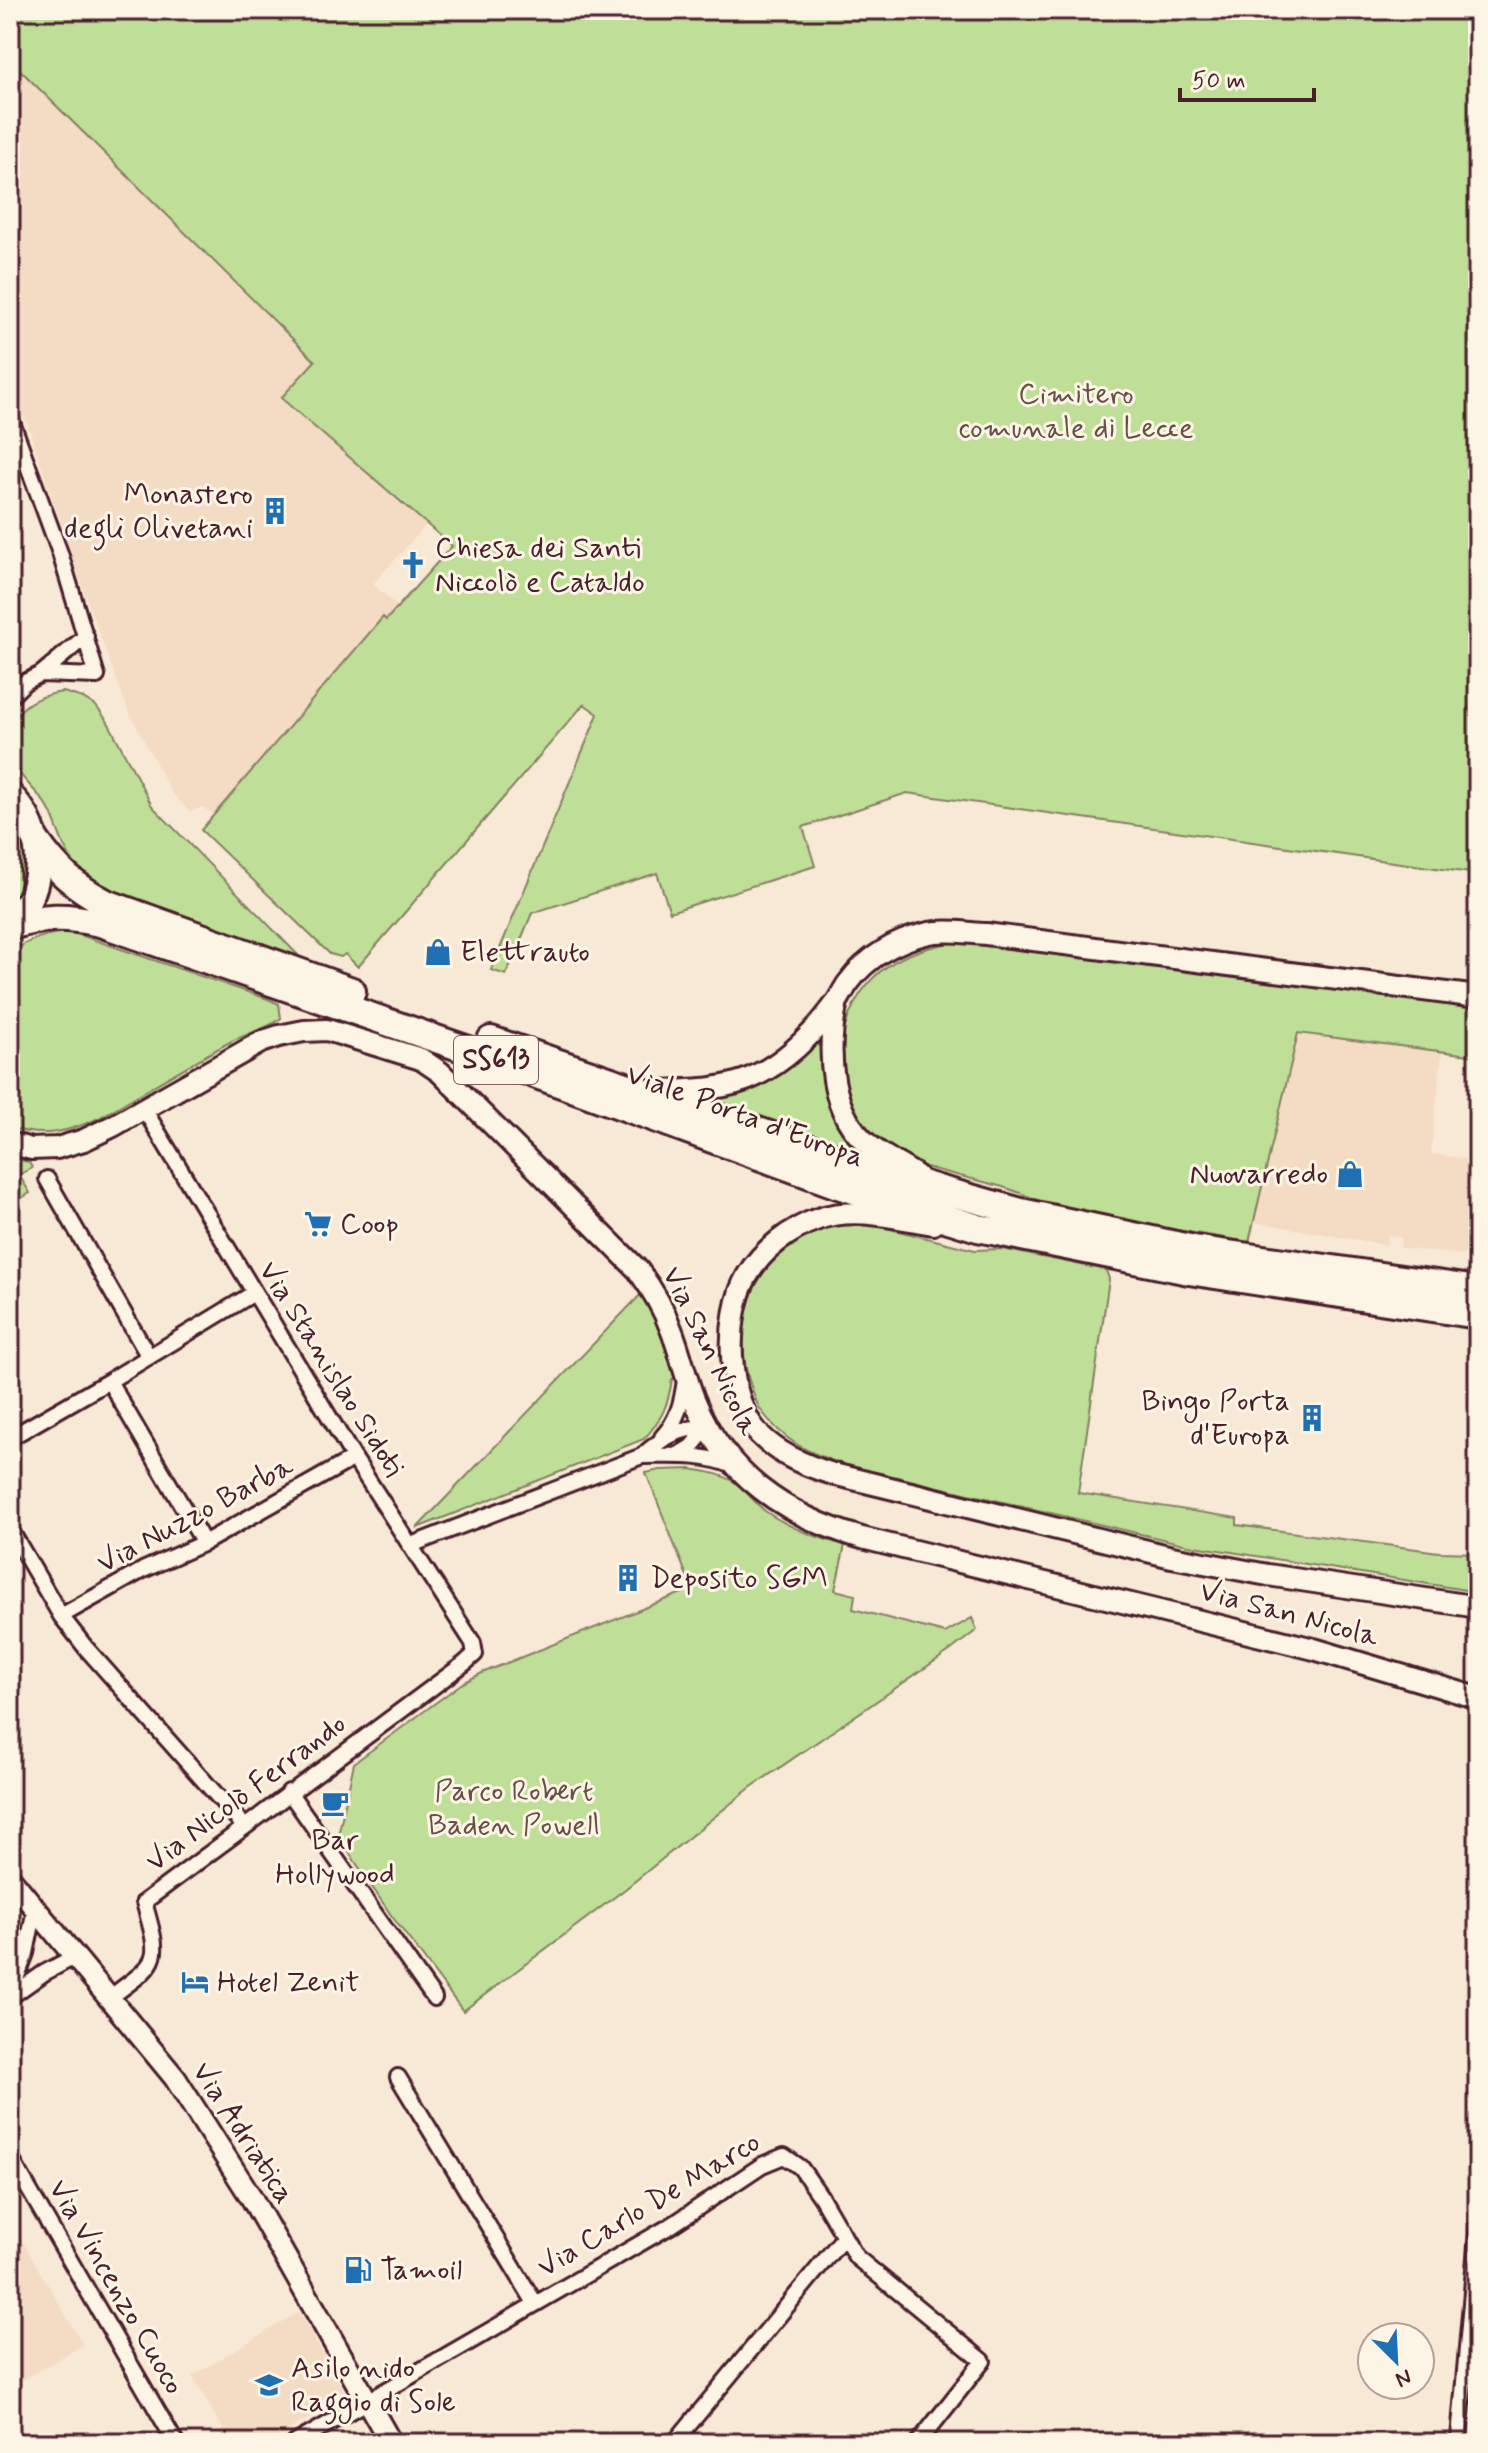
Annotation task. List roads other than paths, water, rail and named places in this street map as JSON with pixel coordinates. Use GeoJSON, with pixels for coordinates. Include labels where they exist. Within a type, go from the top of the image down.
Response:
{"type":"FeatureCollection","features":[{"type":"Feature","properties":{"kind":"highway","name":"Viale Porta d'Europa"},"geometry":{"type":"LineString","coordinates":[[36,841],[55,867],[79,889],[106,903],[476,1035],[846,1161],[1021,1212],[1194,1249],[1478,1290]]}},
{"type":"Feature","properties":{"kind":"highway","name":"Viale Porta d'Europa"},"geometry":{"type":"LineString","coordinates":[[10,925],[40,917],[69,916],[100,923],[471,1051],[838,1185],[978,1228],[1189,1271],[1478,1315]]}},
{"type":"Feature","properties":{"kind":"main road","name":"Viale Porta d'Europa"},"geometry":{"type":"LineString","coordinates":[[10,925],[27,903],[37,874],[36,841],[25,813],[11,794]]}},
{"type":"Feature","properties":{"kind":"street"},"geometry":{"type":"LineString","coordinates":[[10,417],[60,553],[97,676],[41,674]]}},
{"type":"Feature","properties":{"kind":"street"},"geometry":{"type":"LineString","coordinates":[[10,697],[86,636]]}},
{"type":"Feature","properties":{"kind":"street"},"geometry":{"type":"LineString","coordinates":[[646,1091],[720,1087],[753,1078],[807,1038],[868,962],[895,943],[928,933],[956,932],[1478,997]]}},
{"type":"Feature","properties":{"kind":"street"},"geometry":{"type":"LineString","coordinates":[[837,1002],[830,1035],[832,1068],[837,1095],[848,1119],[867,1144],[938,1189]]}},
{"type":"Feature","properties":{"kind":"street","name":"Via San Nicola"},"geometry":{"type":"LineString","coordinates":[[10,1143],[31,1149],[57,1148],[84,1140],[261,1042],[279,1036],[327,1030],[421,1059],[440,1072],[638,1270],[654,1291],[671,1328],[694,1399],[708,1427],[739,1469],[783,1505],[831,1529],[1314,1649],[1478,1698]]}},
{"type":"Feature","properties":{"kind":"street","name":"Via Stanislao Sidoti"},"geometry":{"type":"LineString","coordinates":[[144,1109],[354,1458],[473,1643],[475,1654]]}},
{"type":"Feature","properties":{"kind":"street"},"geometry":{"type":"LineString","coordinates":[[47,1179],[149,1357]]}},
{"type":"Feature","properties":{"kind":"street"},"geometry":{"type":"LineString","coordinates":[[978,1228],[850,1212],[819,1219],[792,1231],[768,1250],[747,1276],[736,1306],[731,1338],[732,1368],[739,1399],[756,1432],[782,1452],[808,1466],[1172,1557],[1478,1607]]}},
{"type":"Feature","properties":{"kind":"street"},"geometry":{"type":"LineString","coordinates":[[10,1438],[254,1293]]}},
{"type":"Feature","properties":{"kind":"street"},"geometry":{"type":"LineString","coordinates":[[642,1456],[671,1426],[681,1407],[686,1375]]}},
{"type":"Feature","properties":{"kind":"street"},"geometry":{"type":"LineString","coordinates":[[109,1381],[204,1543]]}},
{"type":"Feature","properties":{"kind":"street"},"geometry":{"type":"LineString","coordinates":[[659,1439],[692,1427],[708,1427]]}},
{"type":"Feature","properties":{"kind":"street"},"geometry":{"type":"LineString","coordinates":[[677,1456],[691,1447],[708,1427]]}},
{"type":"Feature","properties":{"kind":"street"},"geometry":{"type":"LineString","coordinates":[[411,1545],[642,1456],[719,1460],[739,1469]]}},
{"type":"Feature","properties":{"kind":"street","name":"Via Nuzzo Barba"},"geometry":{"type":"LineString","coordinates":[[61,1616],[143,1570],[204,1543],[354,1458]]}},
{"type":"Feature","properties":{"kind":"street"},"geometry":{"type":"LineString","coordinates":[[10,1529],[61,1616],[86,1648],[244,1826]]}},
{"type":"Feature","properties":{"kind":"street","name":"Via Nicolò Ferrando"},"geometry":{"type":"LineString","coordinates":[[108,1999],[142,1974],[155,1955],[155,1942],[144,1902],[475,1654]]}},
{"type":"Feature","properties":{"kind":"street"},"geometry":{"type":"LineString","coordinates":[[289,1792],[434,1998]]}},
{"type":"Feature","properties":{"kind":"street","name":"Via Adriatica"},"geometry":{"type":"LineString","coordinates":[[10,1878],[183,2091],[251,2197],[391,2443]]}},
{"type":"Feature","properties":{"kind":"street"},"geometry":{"type":"LineString","coordinates":[[10,1995],[26,1953],[35,1909]]}},
{"type":"Feature","properties":{"kind":"street"},"geometry":{"type":"LineString","coordinates":[[10,1995],[74,1957]]}},
{"type":"Feature","properties":{"kind":"street"},"geometry":{"type":"LineString","coordinates":[[398,2077],[535,2303]]}},
{"type":"Feature","properties":{"kind":"street","name":"Via Carlo De Marco"},"geometry":{"type":"LineString","coordinates":[[295,2443],[672,2225],[762,2165],[784,2156],[800,2167],[856,2257],[983,2361],[918,2443]]}},
{"type":"Feature","properties":{"kind":"street","name":"Via Vincenzo Cuoco"},"geometry":{"type":"LineString","coordinates":[[10,2157],[176,2443]]}},
{"type":"Feature","properties":{"kind":"street"},"geometry":{"type":"LineString","coordinates":[[1459,2438],[1478,2224]]}},
{"type":"Feature","properties":{"kind":"street"},"geometry":{"type":"LineString","coordinates":[[674,2443],[843,2238]]}},
{"type":"Feature","properties":{"kind":"place","name":"Monastero degli Olivetani"},"geometry":{"type":"Point","coordinates":[275,511]}},
{"type":"Feature","properties":{"kind":"place","name":"Chiesa dei Santi Niccolò e Cataldo"},"geometry":{"type":"Point","coordinates":[413,565]}},
{"type":"Feature","properties":{"kind":"place","name":"Elettrauto"},"geometry":{"type":"Point","coordinates":[438,952]}},
{"type":"Feature","properties":{"kind":"place","name":"Nuovarredo"},"geometry":{"type":"Point","coordinates":[1350,1174]}},
{"type":"Feature","properties":{"kind":"place","name":"Coop"},"geometry":{"type":"Point","coordinates":[318,1224]}},
{"type":"Feature","properties":{"kind":"place","name":"Bingo Porta d'Europa"},"geometry":{"type":"Point","coordinates":[1312,1418]}},
{"type":"Feature","properties":{"kind":"place","name":"Deposito SGM"},"geometry":{"type":"Point","coordinates":[628,1578]}},
{"type":"Feature","properties":{"kind":"place","name":"Bar Hollywood"},"geometry":{"type":"Point","coordinates":[335,1803]}},
{"type":"Feature","properties":{"kind":"place","name":"Hotel Zenit"},"geometry":{"type":"Point","coordinates":[195,1982]}},
{"type":"Feature","properties":{"kind":"place","name":"Tamoil"},"geometry":{"type":"Point","coordinates":[358,2270]}},
{"type":"Feature","properties":{"kind":"place","name":"Asilo nido Raggio di Sole"},"geometry":{"type":"Point","coordinates":[269,2385]}},
{"type":"Feature","properties":{"kind":"park label","name":"Cimitero comunale di Lecce"},"geometry":{"type":"Point","coordinates":[1076,411]}},
{"type":"Feature","properties":{"kind":"park label","name":"Parco Robert Baden Powell"},"geometry":{"type":"Point","coordinates":[514,1808]}}]}
